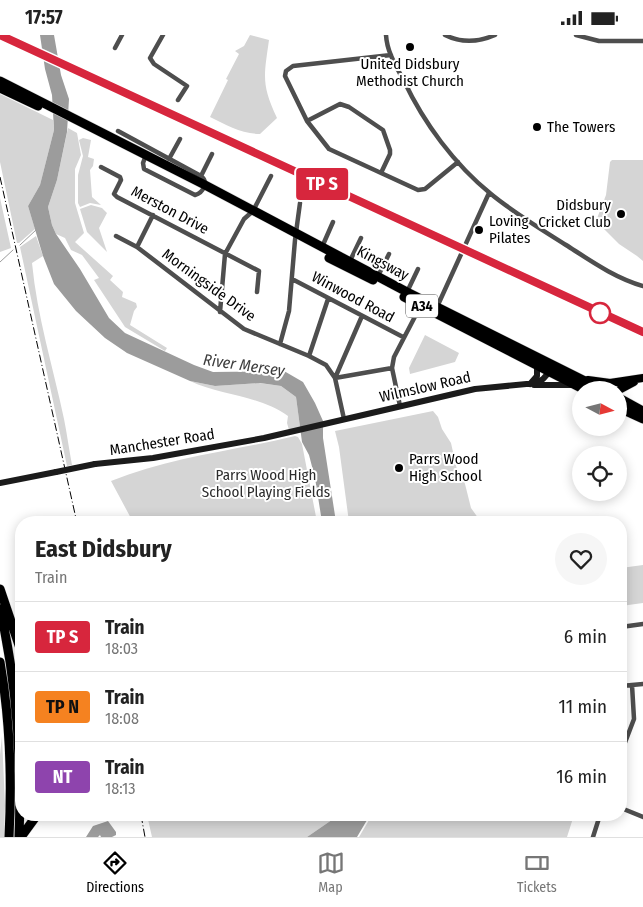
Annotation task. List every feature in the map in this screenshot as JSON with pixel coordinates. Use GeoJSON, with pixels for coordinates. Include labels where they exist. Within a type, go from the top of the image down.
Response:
{"type":"FeatureCollection","features":[{"type":"Feature","properties":{"kind":"highway","name":"Kingsway"},"geometry":{"type":"LineString","coordinates":[[0,79],[22,91],[38,103]]}},
{"type":"Feature","properties":{"kind":"highway","name":"Kingsway"},"geometry":{"type":"LineString","coordinates":[[0,88],[38,103],[204,188],[537,365],[552,368]]}},
{"type":"Feature","properties":{"kind":"highway","name":"Kingsway"},"geometry":{"type":"LineString","coordinates":[[296,237],[350,261],[576,381]]}},
{"type":"Feature","properties":{"kind":"highway"},"geometry":{"type":"LineString","coordinates":[[628,403],[643,411]]}},
{"type":"Feature","properties":{"kind":"highway"},"geometry":{"type":"LineString","coordinates":[[628,412],[643,419]]}},
{"type":"Feature","properties":{"kind":"highway"},"geometry":{"type":"LineString","coordinates":[[0,589],[15,633]]}},
{"type":"Feature","properties":{"kind":"highway"},"geometry":{"type":"LineString","coordinates":[[0,609],[9,654],[15,709]]}},
{"type":"Feature","properties":{"kind":"highway"},"geometry":{"type":"LineString","coordinates":[[0,663],[4,685],[10,768],[9,837]]}},
{"type":"Feature","properties":{"kind":"highway"},"geometry":{"type":"LineString","coordinates":[[20,821],[20,837]]}},
{"type":"Feature","properties":{"kind":"highway"},"geometry":{"type":"LineString","coordinates":[[20,837],[33,821]]}},
{"type":"Feature","properties":{"kind":"main road"},"geometry":{"type":"LineString","coordinates":[[530,384],[537,376],[537,365]]}},
{"type":"Feature","properties":{"kind":"main road","name":"Wilmslow Road"},"geometry":{"type":"LineString","coordinates":[[530,384],[543,379],[552,368]]}},
{"type":"Feature","properties":{"kind":"main road","name":"Wilmslow Road"},"geometry":{"type":"LineString","coordinates":[[625,381],[640,379]]}},
{"type":"Feature","properties":{"kind":"main road","name":"Wilmslow Road"},"geometry":{"type":"LineString","coordinates":[[628,385],[640,379]]}},
{"type":"Feature","properties":{"kind":"main road","name":"Wilmslow Road"},"geometry":{"type":"LineString","coordinates":[[327,424],[475,389],[530,384],[553,386],[572,384]]}},
{"type":"Feature","properties":{"kind":"main road","name":"Manchester Road"},"geometry":{"type":"LineString","coordinates":[[0,483],[95,465],[153,458],[327,424]]}},
{"type":"Feature","properties":{"kind":"street"},"geometry":{"type":"LineString","coordinates":[[116,48],[122,35]]}},
{"type":"Feature","properties":{"kind":"street"},"geometry":{"type":"LineString","coordinates":[[163,35],[150,58],[154,64],[187,85],[178,100]]}},
{"type":"Feature","properties":{"kind":"street"},"geometry":{"type":"LineString","coordinates":[[386,35],[391,55],[420,111],[433,131],[458,162],[489,193],[607,271],[643,286]]}},
{"type":"Feature","properties":{"kind":"street"},"geometry":{"type":"LineString","coordinates":[[445,35],[456,40],[470,41],[481,40],[495,35]]}},
{"type":"Feature","properties":{"kind":"street"},"geometry":{"type":"LineString","coordinates":[[576,35],[599,41],[643,41]]}},
{"type":"Feature","properties":{"kind":"street"},"geometry":{"type":"LineString","coordinates":[[391,55],[293,66],[289,69],[286,76],[287,81],[307,121],[329,149],[418,191],[425,189],[458,162]]}},
{"type":"Feature","properties":{"kind":"street"},"geometry":{"type":"LineString","coordinates":[[307,121],[340,104],[379,126],[385,134],[390,149],[390,154],[381,173]]}},
{"type":"Feature","properties":{"kind":"street"},"geometry":{"type":"LineString","coordinates":[[118,131],[201,176],[204,178],[204,188]]}},
{"type":"Feature","properties":{"kind":"street"},"geometry":{"type":"LineString","coordinates":[[169,159],[180,139]]}},
{"type":"Feature","properties":{"kind":"street"},"geometry":{"type":"LineString","coordinates":[[201,176],[212,154]]}},
{"type":"Feature","properties":{"kind":"street","name":"Kingsway"},"geometry":{"type":"LineString","coordinates":[[145,158],[144,169],[190,193],[198,195],[204,188]]}},
{"type":"Feature","properties":{"kind":"street","name":"Merston Drive"},"geometry":{"type":"LineString","coordinates":[[101,167],[120,177],[121,180],[114,194],[259,271],[257,292]]}},
{"type":"Feature","properties":{"kind":"street"},"geometry":{"type":"LineString","coordinates":[[220,312],[225,254],[236,231],[250,213],[271,176]]}},
{"type":"Feature","properties":{"kind":"street"},"geometry":{"type":"LineString","coordinates":[[437,307],[489,193]]}},
{"type":"Feature","properties":{"kind":"street"},"geometry":{"type":"LineString","coordinates":[[280,344],[289,311],[300,203]]}},
{"type":"Feature","properties":{"kind":"street"},"geometry":{"type":"LineString","coordinates":[[137,247],[153,215]]}},
{"type":"Feature","properties":{"kind":"street"},"geometry":{"type":"LineString","coordinates":[[322,247],[333,221]]}},
{"type":"Feature","properties":{"kind":"street","name":"Morningside Drive"},"geometry":{"type":"LineString","coordinates":[[116,236],[137,247],[244,329],[326,365],[335,378]]}},
{"type":"Feature","properties":{"kind":"street"},"geometry":{"type":"LineString","coordinates":[[350,261],[361,238]]}},
{"type":"Feature","properties":{"kind":"street"},"geometry":{"type":"LineString","coordinates":[[378,276],[389,254]]}},
{"type":"Feature","properties":{"kind":"street"},"geometry":{"type":"LineString","coordinates":[[407,292],[418,269]]}},
{"type":"Feature","properties":{"kind":"street","name":"Winwood Road"},"geometry":{"type":"LineString","coordinates":[[292,279],[403,337]]}},
{"type":"Feature","properties":{"kind":"street"},"geometry":{"type":"LineString","coordinates":[[309,356],[328,299]]}},
{"type":"Feature","properties":{"kind":"street"},"geometry":{"type":"LineString","coordinates":[[400,406],[392,368],[394,357],[421,305]]}},
{"type":"Feature","properties":{"kind":"street"},"geometry":{"type":"LineString","coordinates":[[344,419],[335,378],[362,316]]}},
{"type":"Feature","properties":{"kind":"street"},"geometry":{"type":"LineString","coordinates":[[335,378],[392,368]]}},
{"type":"Feature","properties":{"kind":"street"},"geometry":{"type":"LineString","coordinates":[[627,626],[643,624]]}},
{"type":"Feature","properties":{"kind":"street"},"geometry":{"type":"LineString","coordinates":[[627,685],[643,684]]}},
{"type":"Feature","properties":{"kind":"street"},"geometry":{"type":"LineString","coordinates":[[627,737],[634,719],[632,685]]}},
{"type":"Feature","properties":{"kind":"street"},"geometry":{"type":"LineString","coordinates":[[627,810],[643,817]]}},
{"type":"Feature","properties":{"kind":"street"},"geometry":{"type":"LineString","coordinates":[[594,837],[598,821]]}},
{"type":"Feature","properties":{"kind":"green space"},"geometry":{"type":"Polygon","coordinates":[[[250,35],[269,40],[265,80],[268,97],[277,118],[260,134],[240,131],[210,117],[239,54],[235,51],[244,46],[250,35]]]}},
{"type":"Feature","properties":{"kind":"green space"},"geometry":{"type":"Polygon","coordinates":[[[0,94],[53,120],[54,130],[40,185],[28,206],[35,229],[19,243],[17,243],[0,162],[0,94]]]}},
{"type":"Feature","properties":{"kind":"green space"},"geometry":{"type":"Polygon","coordinates":[[[68,128],[77,133],[81,155],[75,169],[75,203],[84,233],[75,242],[113,276],[110,280],[123,292],[122,297],[136,303],[137,307],[130,325],[167,348],[165,351],[125,327],[94,280],[99,278],[82,255],[71,250],[65,238],[56,234],[52,225],[48,207],[57,180],[68,128]]]}},
{"type":"Feature","properties":{"kind":"green space"},"geometry":{"type":"Polygon","coordinates":[[[83,138],[91,140],[88,157],[94,159],[90,170],[92,197],[101,205],[90,203],[80,207],[78,203],[78,175],[83,156],[79,140],[83,138]]]}},
{"type":"Feature","properties":{"kind":"green space","name":"Didsbury Cricket Club"},"geometry":{"type":"Polygon","coordinates":[[[612,160],[643,160],[643,261],[619,244],[596,221],[606,195],[610,162],[612,160]]]}},
{"type":"Feature","properties":{"kind":"green space"},"geometry":{"type":"Polygon","coordinates":[[[0,198],[11,248],[0,252],[0,198]]]}},
{"type":"Feature","properties":{"kind":"green space"},"geometry":{"type":"Polygon","coordinates":[[[91,205],[102,208],[107,213],[99,228],[107,252],[87,232],[80,209],[91,205]]]}},
{"type":"Feature","properties":{"kind":"green space"},"geometry":{"type":"Polygon","coordinates":[[[36,236],[43,256],[32,263],[34,283],[66,430],[72,465],[67,466],[20,247],[36,236]]]}},
{"type":"Feature","properties":{"kind":"green space"},"geometry":{"type":"Polygon","coordinates":[[[425,335],[459,353],[455,362],[410,374],[409,368],[425,335]]]}},
{"type":"Feature","properties":{"kind":"green space"},"geometry":{"type":"Polygon","coordinates":[[[190,381],[215,386],[259,383],[281,386],[296,397],[300,427],[289,430],[288,416],[277,409],[190,381]]]}},
{"type":"Feature","properties":{"kind":"green space","name":"Parrs Wood High School"},"geometry":{"type":"Polygon","coordinates":[[[433,411],[451,443],[457,470],[464,480],[471,508],[477,516],[348,516],[335,431],[433,411]]]}},
{"type":"Feature","properties":{"kind":"green space","name":"Parrs Wood High School Playing Fields"},"geometry":{"type":"Polygon","coordinates":[[[298,437],[302,444],[316,516],[130,516],[111,481],[179,460],[298,437]]]}},
{"type":"Feature","properties":{"kind":"green space"},"geometry":{"type":"Polygon","coordinates":[[[643,565],[643,603],[627,605],[627,567],[643,565]]]}},
{"type":"Feature","properties":{"kind":"green space"},"geometry":{"type":"Polygon","coordinates":[[[2,736],[5,805],[4,837],[0,837],[0,755],[2,736]]]}},
{"type":"Feature","properties":{"kind":"green space"},"geometry":{"type":"Polygon","coordinates":[[[148,821],[330,821],[307,837],[152,837],[148,821]]]}},
{"type":"Feature","properties":{"kind":"green space"},"geometry":{"type":"Polygon","coordinates":[[[368,821],[572,821],[567,837],[359,837],[368,821]]]}},
{"type":"Feature","properties":{"kind":"shaded area"},"geometry":{"type":"Polygon","coordinates":[[[40,35],[54,35],[61,75],[69,99],[67,132],[57,180],[48,207],[56,234],[80,269],[109,318],[125,333],[213,372],[284,371],[303,382],[323,421],[323,438],[335,516],[321,516],[315,478],[309,455],[302,442],[296,397],[281,386],[260,383],[215,386],[190,381],[127,353],[105,338],[76,311],[54,284],[43,256],[28,206],[40,185],[54,130],[52,95],[45,69],[40,35]]]}},
{"type":"Feature","properties":{"kind":"shaded area"},"geometry":{"type":"Polygon","coordinates":[[[108,821],[116,835],[112,837],[101,837],[100,835],[98,837],[86,837],[93,826],[108,821]]]}},
{"type":"Feature","properties":{"kind":"shaded area"},"geometry":{"type":"Polygon","coordinates":[[[330,821],[366,821],[357,837],[307,837],[330,821]]]}},
{"type":"Feature","properties":{"kind":"waterway"},"geometry":{"type":"LineString","coordinates":[[20,245],[36,230]]}},
{"type":"Feature","properties":{"kind":"waterway"},"geometry":{"type":"LineString","coordinates":[[0,262],[13,250]]}},
{"type":"Feature","properties":{"kind":"railway"},"geometry":{"type":"LineString","coordinates":[[0,38],[643,335]]}},
{"type":"Feature","properties":{"kind":"railway"},"geometry":{"type":"LineString","coordinates":[[0,177],[75,516]]}},
{"type":"Feature","properties":{"kind":"railway"},"geometry":{"type":"LineString","coordinates":[[142,821],[145,837]]}},
{"type":"Feature","properties":{"kind":"train"},"geometry":{"type":"LineString","coordinates":[[0,35],[643,332]]}},
{"type":"Feature","properties":{"kind":"place","name":"United Didsbury Methodist Church"},"geometry":{"type":"Point","coordinates":[410,47]}},
{"type":"Feature","properties":{"kind":"place","name":"The Towers"},"geometry":{"type":"Point","coordinates":[537,127]}},
{"type":"Feature","properties":{"kind":"place","name":"Didsbury Cricket Club"},"geometry":{"type":"Point","coordinates":[621,214]}},
{"type":"Feature","properties":{"kind":"place","name":"Loving Pilates"},"geometry":{"type":"Point","coordinates":[479,230]}},
{"type":"Feature","properties":{"kind":"place","name":"Parrs Wood High School"},"geometry":{"type":"Point","coordinates":[399,468]}},
{"type":"Feature","properties":{"kind":"water label","name":"River Mersey"},"geometry":{"type":"Point","coordinates":[244,365]}}]}
